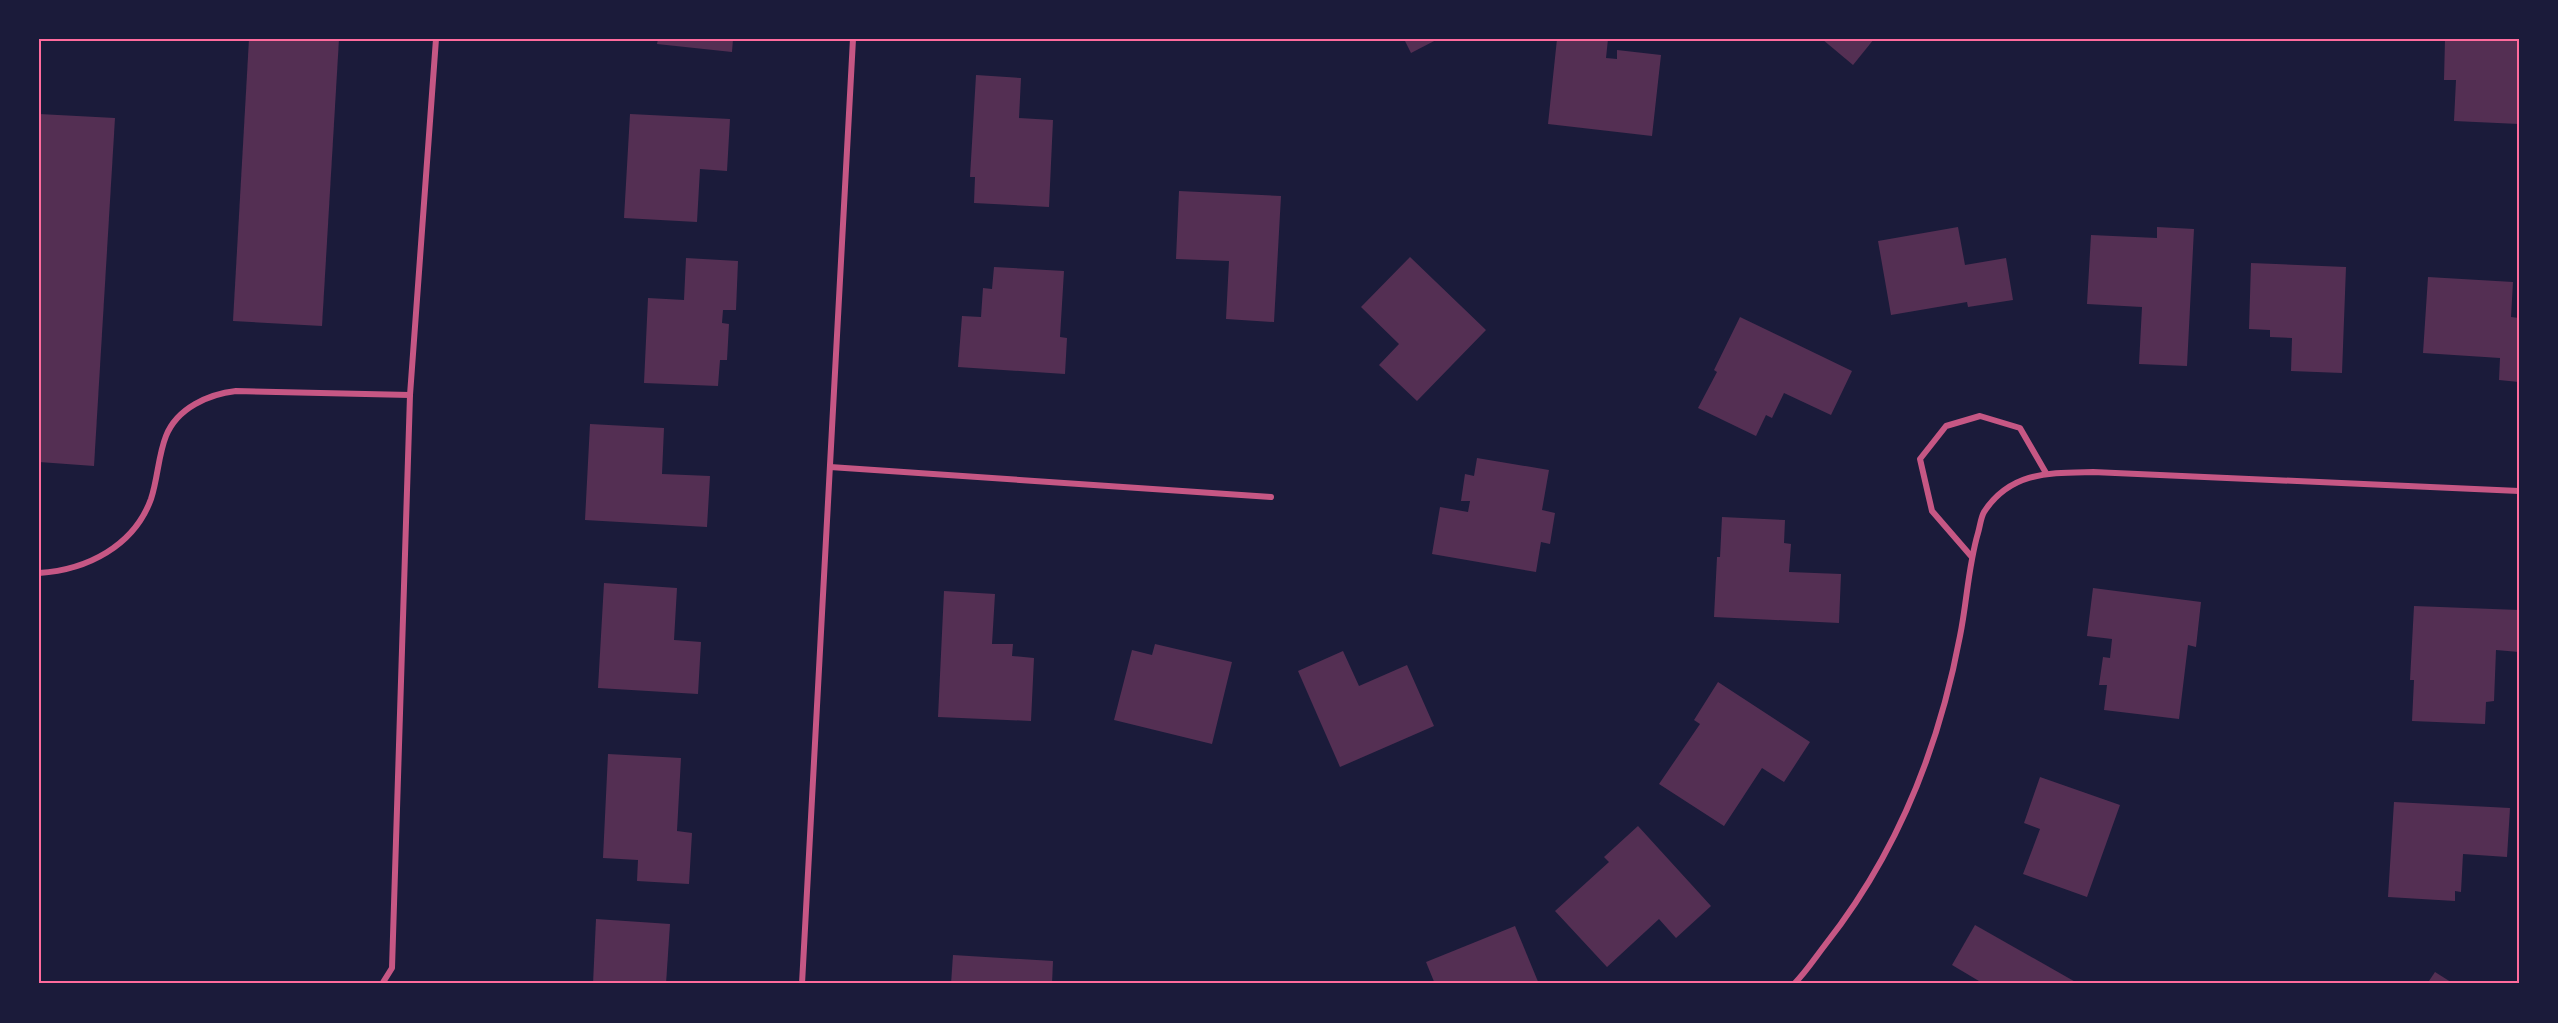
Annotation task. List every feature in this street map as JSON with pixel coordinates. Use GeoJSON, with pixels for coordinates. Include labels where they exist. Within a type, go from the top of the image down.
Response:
{"type":"FeatureCollection","features":[{"type":"Feature","properties":{"kind":"street"},"geometry":{"type":"LineString","coordinates":[[382,984],[392,968],[410,394],[436,39]]}},
{"type":"Feature","properties":{"kind":"street"},"geometry":{"type":"LineString","coordinates":[[802,984],[853,39]]}},
{"type":"Feature","properties":{"kind":"street"},"geometry":{"type":"LineString","coordinates":[[39,573],[76,567],[101,557],[120,543],[142,518],[151,498],[166,435],[180,416],[197,403],[216,393],[236,391],[410,394]]}},
{"type":"Feature","properties":{"kind":"street"},"geometry":{"type":"LineString","coordinates":[[1971,556],[1932,511],[1920,459],[1946,426],[1980,416],[2020,428],[2046,473]]}},
{"type":"Feature","properties":{"kind":"street"},"geometry":{"type":"LineString","coordinates":[[830,467],[1271,497]]}},
{"type":"Feature","properties":{"kind":"street"},"geometry":{"type":"LineString","coordinates":[[1794,984],[1838,929],[1869,883],[1896,834],[1918,784],[1937,732],[1960,636],[1971,556],[1984,513],[2011,483],[2046,473],[2093,472],[2519,491]]}},
{"type":"Feature","properties":{"kind":"building"},"geometry":{"type":"Polygon","coordinates":[[[249,39],[339,39],[322,326],[233,321],[249,39]]]}},
{"type":"Feature","properties":{"kind":"building"},"geometry":{"type":"Polygon","coordinates":[[[658,39],[733,39],[732,52],[657,44],[658,39]]]}},
{"type":"Feature","properties":{"kind":"building"},"geometry":{"type":"Polygon","coordinates":[[[1404,39],[1438,39],[1411,53],[1404,39]]]}},
{"type":"Feature","properties":{"kind":"building"},"geometry":{"type":"Polygon","coordinates":[[[1557,39],[1608,39],[1606,58],[1617,59],[1617,50],[1661,55],[1652,136],[1548,124],[1557,39]]]}},
{"type":"Feature","properties":{"kind":"building"},"geometry":{"type":"Polygon","coordinates":[[[1822,39],[1874,39],[1853,65],[1822,39]]]}},
{"type":"Feature","properties":{"kind":"building"},"geometry":{"type":"Polygon","coordinates":[[[2445,39],[2519,39],[2519,124],[2454,121],[2456,80],[2444,80],[2445,39]]]}},
{"type":"Feature","properties":{"kind":"building"},"geometry":{"type":"Polygon","coordinates":[[[976,75],[1021,78],[1019,118],[1053,120],[1049,207],[974,203],[975,177],[970,177],[976,75]]]}},
{"type":"Feature","properties":{"kind":"building"},"geometry":{"type":"Polygon","coordinates":[[[39,114],[115,118],[94,466],[39,462],[39,114]]]}},
{"type":"Feature","properties":{"kind":"building"},"geometry":{"type":"Polygon","coordinates":[[[630,114],[730,119],[727,171],[700,169],[697,222],[624,218],[630,114]]]}},
{"type":"Feature","properties":{"kind":"building"},"geometry":{"type":"Polygon","coordinates":[[[1179,191],[1281,196],[1274,322],[1226,319],[1229,261],[1176,259],[1179,191]]]}},
{"type":"Feature","properties":{"kind":"building"},"geometry":{"type":"Polygon","coordinates":[[[1958,227],[1965,265],[2006,258],[2013,300],[1968,307],[1967,302],[1891,315],[1878,241],[1958,227]]]}},
{"type":"Feature","properties":{"kind":"building"},"geometry":{"type":"Polygon","coordinates":[[[2157,227],[2194,229],[2187,366],[2139,364],[2142,307],[2087,304],[2091,235],[2157,238],[2157,227]]]}},
{"type":"Feature","properties":{"kind":"building"},"geometry":{"type":"Polygon","coordinates":[[[1410,257],[1486,330],[1417,401],[1379,365],[1399,344],[1361,307],[1410,257]]]}},
{"type":"Feature","properties":{"kind":"building"},"geometry":{"type":"Polygon","coordinates":[[[686,258],[738,261],[736,310],[723,310],[722,323],[729,324],[727,360],[720,360],[718,386],[644,383],[648,298],[684,300],[686,258]]]}},
{"type":"Feature","properties":{"kind":"building"},"geometry":{"type":"Polygon","coordinates":[[[2251,263],[2346,267],[2342,373],[2291,371],[2292,338],[2270,337],[2270,330],[2249,329],[2251,263]]]}},
{"type":"Feature","properties":{"kind":"building"},"geometry":{"type":"Polygon","coordinates":[[[994,267],[1064,271],[1060,337],[1067,338],[1065,374],[958,367],[962,316],[981,317],[983,288],[992,289],[994,267]]]}},
{"type":"Feature","properties":{"kind":"building"},"geometry":{"type":"Polygon","coordinates":[[[2428,277],[2513,282],[2511,317],[2519,318],[2519,382],[2499,380],[2500,358],[2423,353],[2428,277]]]}},
{"type":"Feature","properties":{"kind":"building"},"geometry":{"type":"Polygon","coordinates":[[[1740,317],[1852,371],[1831,415],[1784,393],[1772,418],[1766,415],[1756,436],[1698,408],[1717,372],[1714,370],[1740,317]]]}},
{"type":"Feature","properties":{"kind":"building"},"geometry":{"type":"Polygon","coordinates":[[[590,424],[664,428],[662,474],[710,476],[707,527],[585,520],[590,424]]]}},
{"type":"Feature","properties":{"kind":"building"},"geometry":{"type":"Polygon","coordinates":[[[1477,458],[1549,470],[1542,510],[1555,513],[1550,544],[1541,542],[1536,572],[1432,554],[1440,507],[1468,512],[1470,501],[1461,501],[1465,474],[1474,476],[1477,458]]]}},
{"type":"Feature","properties":{"kind":"building"},"geometry":{"type":"Polygon","coordinates":[[[1722,517],[1785,520],[1784,543],[1791,544],[1789,572],[1841,574],[1839,623],[1714,617],[1722,517]]]}},
{"type":"Feature","properties":{"kind":"building"},"geometry":{"type":"Polygon","coordinates":[[[604,583],[677,588],[674,640],[701,642],[698,694],[598,688],[604,583]]]}},
{"type":"Feature","properties":{"kind":"building"},"geometry":{"type":"Polygon","coordinates":[[[2093,588],[2201,602],[2196,647],[2188,645],[2179,719],[2104,710],[2107,685],[2099,685],[2103,657],[2110,658],[2112,639],[2087,636],[2093,588]]]}},
{"type":"Feature","properties":{"kind":"building"},"geometry":{"type":"Polygon","coordinates":[[[944,591],[995,594],[992,644],[1013,644],[1012,656],[1034,658],[1031,721],[938,717],[944,591]]]}},
{"type":"Feature","properties":{"kind":"building"},"geometry":{"type":"Polygon","coordinates":[[[2414,606],[2519,610],[2519,652],[2496,650],[2494,701],[2486,702],[2485,724],[2412,721],[2414,680],[2410,680],[2414,606]]]}},
{"type":"Feature","properties":{"kind":"building"},"geometry":{"type":"Polygon","coordinates":[[[1155,644],[1232,662],[1212,744],[1114,720],[1132,650],[1152,655],[1155,644]]]}},
{"type":"Feature","properties":{"kind":"building"},"geometry":{"type":"Polygon","coordinates":[[[1343,651],[1359,686],[1407,665],[1434,726],[1340,767],[1298,671],[1343,651]]]}},
{"type":"Feature","properties":{"kind":"building"},"geometry":{"type":"Polygon","coordinates":[[[1718,682],[1810,742],[1784,782],[1762,768],[1724,826],[1659,784],[1700,724],[1694,720],[1718,682]]]}},
{"type":"Feature","properties":{"kind":"building"},"geometry":{"type":"Polygon","coordinates":[[[608,754],[681,758],[677,831],[692,833],[689,884],[637,881],[638,860],[603,858],[608,754]]]}},
{"type":"Feature","properties":{"kind":"building"},"geometry":{"type":"Polygon","coordinates":[[[2040,777],[2120,805],[2087,897],[2023,874],[2040,829],[2024,823],[2040,777]]]}},
{"type":"Feature","properties":{"kind":"building"},"geometry":{"type":"Polygon","coordinates":[[[2394,802],[2510,808],[2507,857],[2463,854],[2461,892],[2455,891],[2455,901],[2388,897],[2394,802]]]}},
{"type":"Feature","properties":{"kind":"building"},"geometry":{"type":"Polygon","coordinates":[[[1638,826],[1711,906],[1676,938],[1659,919],[1607,967],[1555,911],[1609,862],[1604,857],[1638,826]]]}},
{"type":"Feature","properties":{"kind":"building"},"geometry":{"type":"Polygon","coordinates":[[[596,919],[670,924],[666,984],[593,984],[596,919]]]}},
{"type":"Feature","properties":{"kind":"building"},"geometry":{"type":"Polygon","coordinates":[[[1975,925],[2079,984],[1984,984],[1952,965],[1975,925]]]}},
{"type":"Feature","properties":{"kind":"building"},"geometry":{"type":"Polygon","coordinates":[[[1515,926],[1539,984],[1435,984],[1426,962],[1515,926]]]}},
{"type":"Feature","properties":{"kind":"building"},"geometry":{"type":"Polygon","coordinates":[[[953,955],[1053,961],[1052,984],[951,984],[953,955]]]}},
{"type":"Feature","properties":{"kind":"building"},"geometry":{"type":"Polygon","coordinates":[[[2435,972],[2454,984],[2427,984],[2435,972]]]}}]}
